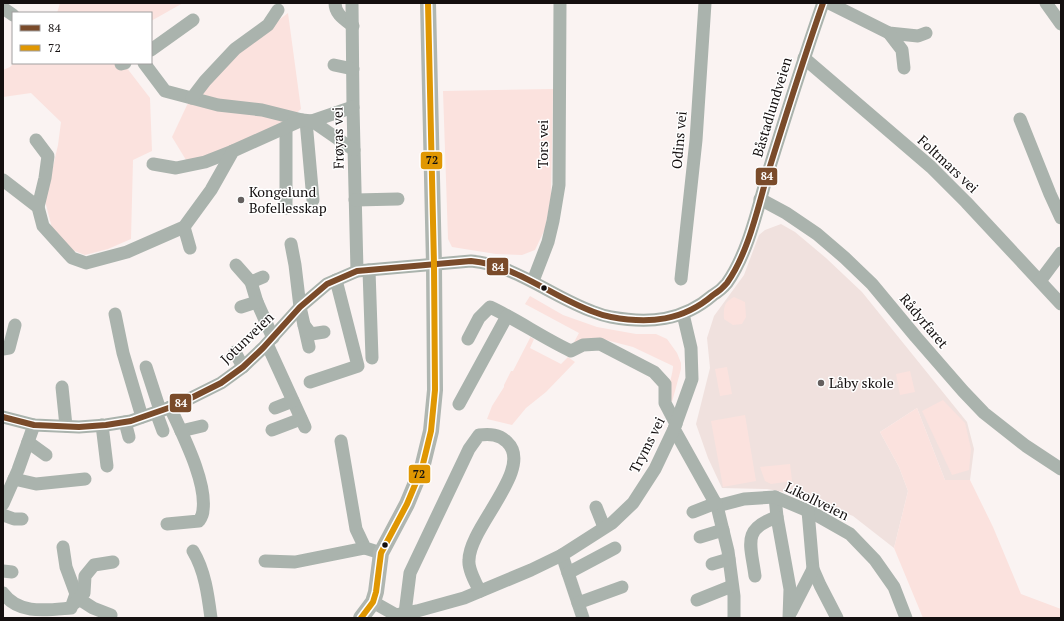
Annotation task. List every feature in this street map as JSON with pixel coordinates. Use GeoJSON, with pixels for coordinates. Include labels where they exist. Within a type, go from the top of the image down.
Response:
{"type":"FeatureCollection","features":[{"type":"Feature","properties":{"kind":"main road"},"geometry":{"type":"LineString","coordinates":[[360,618],[373,602],[376,592],[373,551],[407,504],[422,468],[431,430],[435,390],[434,265],[428,3]]}},
{"type":"Feature","properties":{"kind":"street"},"geometry":{"type":"LineString","coordinates":[[335,3],[339,16],[353,26]]}},
{"type":"Feature","properties":{"kind":"street","name":"Frøyas vei"},"geometry":{"type":"LineString","coordinates":[[352,3],[356,200],[372,358]]}},
{"type":"Feature","properties":{"kind":"street","name":"Tors vei"},"geometry":{"type":"LineString","coordinates":[[533,281],[548,242],[559,185],[560,3]]}},
{"type":"Feature","properties":{"kind":"street","name":"Odins vei"},"geometry":{"type":"LineString","coordinates":[[681,279],[696,140],[705,3]]}},
{"type":"Feature","properties":{"kind":"street","name":"Båstadlundveien"},"geometry":{"type":"LineString","coordinates":[[434,265],[472,261],[486,262],[533,281],[555,295],[576,305],[609,317],[638,322],[662,320],[683,314],[706,302],[726,284],[746,247],[804,58],[823,3]]}},
{"type":"Feature","properties":{"kind":"street"},"geometry":{"type":"LineString","coordinates":[[829,3],[890,33],[918,36],[926,33]]}},
{"type":"Feature","properties":{"kind":"street"},"geometry":{"type":"LineString","coordinates":[[1046,3],[1060,21]]}},
{"type":"Feature","properties":{"kind":"street"},"geometry":{"type":"LineString","coordinates":[[3,8],[12,14]]}},
{"type":"Feature","properties":{"kind":"street"},"geometry":{"type":"LineString","coordinates":[[192,98],[205,81],[235,49],[268,25],[278,10]]}},
{"type":"Feature","properties":{"kind":"street"},"geometry":{"type":"LineString","coordinates":[[152,49],[192,20]]}},
{"type":"Feature","properties":{"kind":"street"},"geometry":{"type":"LineString","coordinates":[[890,33],[902,50],[904,68]]}},
{"type":"Feature","properties":{"kind":"street","name":"Foltmars vei"},"geometry":{"type":"LineString","coordinates":[[804,58],[931,167],[966,202],[1061,304]]}},
{"type":"Feature","properties":{"kind":"street"},"geometry":{"type":"LineString","coordinates":[[145,64],[165,91],[218,105],[262,110],[307,121],[354,150]]}},
{"type":"Feature","properties":{"kind":"street"},"geometry":{"type":"LineString","coordinates":[[334,65],[353,68]]}},
{"type":"Feature","properties":{"kind":"street"},"geometry":{"type":"LineString","coordinates":[[154,164],[176,168],[205,162],[286,128],[353,107]]}},
{"type":"Feature","properties":{"kind":"street"},"geometry":{"type":"LineString","coordinates":[[1020,119],[1061,218]]}},
{"type":"Feature","properties":{"kind":"street"},"geometry":{"type":"LineString","coordinates":[[307,121],[313,200]]}},
{"type":"Feature","properties":{"kind":"street"},"geometry":{"type":"LineString","coordinates":[[286,128],[286,208]]}},
{"type":"Feature","properties":{"kind":"street"},"geometry":{"type":"LineString","coordinates":[[36,140],[48,156],[45,178],[38,207],[44,226],[72,258],[86,263],[127,252],[184,227],[211,190],[233,151]]}},
{"type":"Feature","properties":{"kind":"street"},"geometry":{"type":"LineString","coordinates":[[3,180],[38,207]]}},
{"type":"Feature","properties":{"kind":"street"},"geometry":{"type":"LineString","coordinates":[[356,200],[398,199]]}},
{"type":"Feature","properties":{"kind":"street","name":"Rådyrfaret"},"geometry":{"type":"LineString","coordinates":[[760,199],[786,212],[831,246],[872,284],[916,337],[984,413],[1026,446],[1061,469]]}},
{"type":"Feature","properties":{"kind":"street"},"geometry":{"type":"LineString","coordinates":[[184,227],[190,248]]}},
{"type":"Feature","properties":{"kind":"street"},"geometry":{"type":"LineString","coordinates":[[291,244],[300,307],[309,347]]}},
{"type":"Feature","properties":{"kind":"street"},"geometry":{"type":"LineString","coordinates":[[1040,280],[1061,253]]}},
{"type":"Feature","properties":{"kind":"street"},"geometry":{"type":"LineString","coordinates":[[236,265],[257,280],[257,302],[270,341],[303,423],[272,430]]}},
{"type":"Feature","properties":{"kind":"street","name":"Jotunveien"},"geometry":{"type":"LineString","coordinates":[[3,417],[34,425],[102,425],[125,422],[162,410],[222,383],[243,367],[270,341],[300,307],[327,284],[363,271],[434,265]]}},
{"type":"Feature","properties":{"kind":"street"},"geometry":{"type":"LineString","coordinates":[[310,382],[358,366],[345,334],[336,280]]}},
{"type":"Feature","properties":{"kind":"street"},"geometry":{"type":"LineString","coordinates":[[241,307],[257,302]]}},
{"type":"Feature","properties":{"kind":"street"},"geometry":{"type":"LineString","coordinates":[[468,339],[480,318],[490,307],[550,341],[571,351],[583,345],[600,344],[654,372],[665,384],[665,403],[675,427],[716,505],[729,559],[733,618]]}},
{"type":"Feature","properties":{"kind":"street"},"geometry":{"type":"LineString","coordinates":[[115,314],[142,417]]}},
{"type":"Feature","properties":{"kind":"street","name":"Tryms vei"},"geometry":{"type":"LineString","coordinates":[[406,615],[464,598],[531,570],[562,555],[612,523],[633,503],[655,469],[675,427],[692,379],[691,348],[683,314]]}},
{"type":"Feature","properties":{"kind":"street"},"geometry":{"type":"LineString","coordinates":[[459,404],[507,316]]}},
{"type":"Feature","properties":{"kind":"street"},"geometry":{"type":"LineString","coordinates":[[10,349],[15,325]]}},
{"type":"Feature","properties":{"kind":"street"},"geometry":{"type":"LineString","coordinates":[[304,325],[311,334],[324,332]]}},
{"type":"Feature","properties":{"kind":"street"},"geometry":{"type":"LineString","coordinates":[[235,352],[243,367]]}},
{"type":"Feature","properties":{"kind":"street"},"geometry":{"type":"LineString","coordinates":[[146,367],[162,410],[163,432]]}},
{"type":"Feature","properties":{"kind":"street"},"geometry":{"type":"LineString","coordinates":[[62,387],[66,426]]}},
{"type":"Feature","properties":{"kind":"street"},"geometry":{"type":"LineString","coordinates":[[275,408],[294,401]]}},
{"type":"Feature","properties":{"kind":"street"},"geometry":{"type":"LineString","coordinates":[[162,410],[202,456]]}},
{"type":"Feature","properties":{"kind":"street"},"geometry":{"type":"LineString","coordinates":[[125,422],[130,437]]}},
{"type":"Feature","properties":{"kind":"street"},"geometry":{"type":"LineString","coordinates":[[3,504],[9,482],[28,442],[34,425]]}},
{"type":"Feature","properties":{"kind":"street"},"geometry":{"type":"LineString","coordinates":[[102,425],[107,466]]}},
{"type":"Feature","properties":{"kind":"street"},"geometry":{"type":"LineString","coordinates":[[182,434],[202,426]]}},
{"type":"Feature","properties":{"kind":"street"},"geometry":{"type":"LineString","coordinates":[[167,524],[199,522],[203,511],[204,498],[195,462],[182,434]]}},
{"type":"Feature","properties":{"kind":"street"},"geometry":{"type":"LineString","coordinates":[[373,602],[406,615],[410,573],[469,449],[479,435],[491,434],[503,438],[512,447],[515,460],[508,482],[473,542],[468,560],[480,591]]}},
{"type":"Feature","properties":{"kind":"street"},"geometry":{"type":"LineString","coordinates":[[265,561],[295,562],[373,551],[356,529],[342,441]]}},
{"type":"Feature","properties":{"kind":"street"},"geometry":{"type":"LineString","coordinates":[[28,442],[46,455]]}},
{"type":"Feature","properties":{"kind":"street"},"geometry":{"type":"LineString","coordinates":[[9,482],[36,484],[86,479]]}},
{"type":"Feature","properties":{"kind":"street"},"geometry":{"type":"LineString","coordinates":[[775,497],[777,517],[790,589],[789,617]]}},
{"type":"Feature","properties":{"kind":"street","name":"Likollveien"},"geometry":{"type":"LineString","coordinates":[[693,512],[744,499],[775,497],[808,511],[850,534],[875,560],[894,587],[906,618]]}},
{"type":"Feature","properties":{"kind":"street"},"geometry":{"type":"LineString","coordinates":[[596,507],[604,527]]}},
{"type":"Feature","properties":{"kind":"street"},"geometry":{"type":"LineString","coordinates":[[808,511],[813,569],[837,618]]}},
{"type":"Feature","properties":{"kind":"street"},"geometry":{"type":"LineString","coordinates":[[3,515],[14,519],[22,519]]}},
{"type":"Feature","properties":{"kind":"street"},"geometry":{"type":"LineString","coordinates":[[755,576],[750,540],[754,529],[764,522],[777,517]]}},
{"type":"Feature","properties":{"kind":"street"},"geometry":{"type":"LineString","coordinates":[[700,537],[723,530]]}},
{"type":"Feature","properties":{"kind":"street"},"geometry":{"type":"LineString","coordinates":[[63,547],[66,567],[76,594],[72,607]]}},
{"type":"Feature","properties":{"kind":"street"},"geometry":{"type":"LineString","coordinates":[[568,573],[615,548]]}},
{"type":"Feature","properties":{"kind":"street"},"geometry":{"type":"LineString","coordinates":[[193,551],[200,562],[211,618]]}},
{"type":"Feature","properties":{"kind":"street"},"geometry":{"type":"LineString","coordinates":[[562,555],[583,618]]}},
{"type":"Feature","properties":{"kind":"street"},"geometry":{"type":"LineString","coordinates":[[712,564],[729,559]]}},
{"type":"Feature","properties":{"kind":"street"},"geometry":{"type":"LineString","coordinates":[[72,607],[84,593],[84,576],[94,565],[113,562]]}},
{"type":"Feature","properties":{"kind":"street"},"geometry":{"type":"LineString","coordinates":[[789,617],[813,569]]}},
{"type":"Feature","properties":{"kind":"street"},"geometry":{"type":"LineString","coordinates":[[578,603],[622,586]]}},
{"type":"Feature","properties":{"kind":"street"},"geometry":{"type":"LineString","coordinates":[[697,600],[732,586]]}},
{"type":"Feature","properties":{"kind":"street"},"geometry":{"type":"LineString","coordinates":[[3,594],[23,613],[72,607],[93,608],[111,615]]}},
{"type":"Feature","properties":{"kind":"shaded area"},"geometry":{"type":"Polygon","coordinates":[[[60,3],[183,3],[152,20],[152,12],[57,12],[60,3]]]}},
{"type":"Feature","properties":{"kind":"shaded area"},"geometry":{"type":"Polygon","coordinates":[[[288,13],[301,109],[283,125],[210,156],[186,160],[172,137],[187,105],[244,46],[288,13]]]}},
{"type":"Feature","properties":{"kind":"shaded area"},"geometry":{"type":"Polygon","coordinates":[[[13,64],[124,64],[150,98],[152,151],[133,160],[131,239],[108,249],[85,255],[72,250],[52,228],[45,201],[58,145],[61,122],[31,93],[3,97],[3,70],[13,64]]]}},
{"type":"Feature","properties":{"kind":"shaded area"},"geometry":{"type":"Polygon","coordinates":[[[553,89],[551,197],[545,229],[535,250],[522,255],[496,254],[452,247],[448,239],[443,91],[553,89]]]}},
{"type":"Feature","properties":{"kind":"shaded area","name":"Låby skole"},"geometry":{"type":"Polygon","coordinates":[[[781,224],[795,232],[826,258],[862,292],[967,422],[974,449],[970,480],[945,480],[917,408],[880,432],[899,467],[908,491],[894,548],[853,516],[801,495],[767,489],[722,488],[708,458],[696,424],[710,368],[707,338],[714,316],[744,275],[759,235],[765,230],[781,224]]]}},
{"type":"Feature","properties":{"kind":"shaded area"},"geometry":{"type":"Polygon","coordinates":[[[530,296],[563,315],[597,327],[636,334],[656,334],[667,339],[677,353],[681,363],[681,369],[672,402],[669,390],[673,366],[633,347],[606,340],[573,344],[579,333],[525,304],[530,296]]]}},
{"type":"Feature","properties":{"kind":"shaded area"},"geometry":{"type":"Polygon","coordinates":[[[734,297],[745,302],[746,317],[742,324],[733,325],[724,319],[726,303],[734,297]]]}},
{"type":"Feature","properties":{"kind":"shaded area"},"geometry":{"type":"Polygon","coordinates":[[[530,337],[534,339],[530,348],[561,364],[568,357],[575,362],[546,392],[526,408],[512,425],[487,419],[492,406],[504,387],[511,371],[513,371],[530,337]]]}},
{"type":"Feature","properties":{"kind":"shaded area"},"geometry":{"type":"Polygon","coordinates":[[[727,367],[732,394],[720,396],[715,369],[727,367]]]}},
{"type":"Feature","properties":{"kind":"shaded area"},"geometry":{"type":"Polygon","coordinates":[[[910,371],[915,392],[900,395],[896,374],[910,371]]]}},
{"type":"Feature","properties":{"kind":"shaded area"},"geometry":{"type":"Polygon","coordinates":[[[943,400],[965,423],[971,449],[969,470],[952,475],[922,411],[943,400]]]}},
{"type":"Feature","properties":{"kind":"shaded area"},"geometry":{"type":"Polygon","coordinates":[[[917,408],[945,480],[970,480],[993,527],[1021,594],[1061,609],[1061,618],[923,618],[894,548],[908,491],[899,467],[880,432],[917,408]]]}},
{"type":"Feature","properties":{"kind":"shaded area"},"geometry":{"type":"Polygon","coordinates":[[[745,415],[756,481],[723,487],[711,421],[745,415]]]}},
{"type":"Feature","properties":{"kind":"shaded area"},"geometry":{"type":"Polygon","coordinates":[[[790,464],[792,481],[771,484],[765,481],[760,467],[790,464]]]}},
{"type":"Feature","properties":{"kind":"transit line","name":"72"},"geometry":{"type":"LineString","coordinates":[[361,618],[373,602],[376,592],[381,553],[407,504],[422,468],[431,431],[435,390],[434,265],[428,3]]}},
{"type":"Feature","properties":{"kind":"transit line","name":"84"},"geometry":{"type":"LineString","coordinates":[[3,417],[34,425],[79,427],[131,421],[177,405],[221,383],[243,367],[263,348],[300,307],[327,284],[357,271],[471,261],[487,264],[519,275],[579,306],[596,313],[625,319],[652,320],[665,318],[678,315],[702,304],[724,287],[741,259],[751,231],[787,111],[823,3]]}},
{"type":"Feature","properties":{"kind":"place","name":"Kongelund Bofellesskap"},"geometry":{"type":"Point","coordinates":[241,200]}},
{"type":"Feature","properties":{"kind":"place","name":"Låby skole"},"geometry":{"type":"Point","coordinates":[821,383]}}]}
